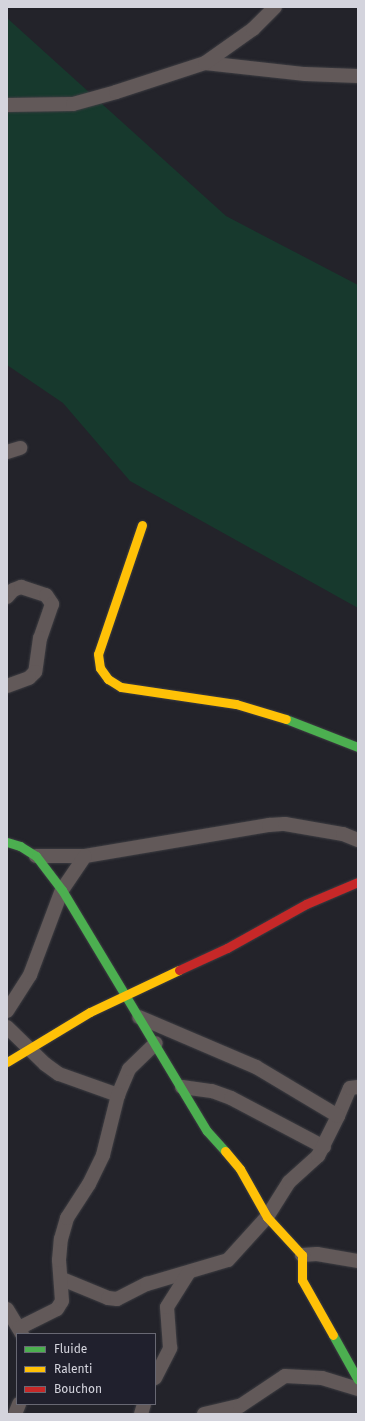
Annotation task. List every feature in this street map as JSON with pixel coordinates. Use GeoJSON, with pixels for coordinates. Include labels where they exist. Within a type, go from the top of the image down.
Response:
{"type":"FeatureCollection","features":[{"type":"Feature","properties":{"kind":"street"},"geometry":{"type":"LineString","coordinates":[[7,105],[72,104],[116,92],[205,63],[253,29],[275,7]]}},
{"type":"Feature","properties":{"kind":"street"},"geometry":{"type":"LineString","coordinates":[[205,63],[305,74],[358,76]]}},
{"type":"Feature","properties":{"kind":"street"},"geometry":{"type":"LineString","coordinates":[[142,525],[98,654],[100,668],[108,679],[121,687],[242,706],[282,717],[358,747]]}},
{"type":"Feature","properties":{"kind":"street"},"geometry":{"type":"LineString","coordinates":[[7,597],[13,590],[21,587],[46,595],[52,604],[40,638],[35,672],[29,678],[7,686]]}},
{"type":"Feature","properties":{"kind":"street"},"geometry":{"type":"LineString","coordinates":[[36,856],[85,856],[269,825],[285,824],[343,834],[358,840]]}},
{"type":"Feature","properties":{"kind":"street"},"geometry":{"type":"LineString","coordinates":[[7,842],[20,846],[36,856],[62,890],[125,996],[182,1087],[207,1131],[240,1169],[267,1217],[302,1255],[302,1280],[358,1380]]}},
{"type":"Feature","properties":{"kind":"street"},"geometry":{"type":"LineString","coordinates":[[7,1011],[30,974],[62,890],[85,856]]}},
{"type":"Feature","properties":{"kind":"street"},"geometry":{"type":"LineString","coordinates":[[7,1062],[67,1024],[227,948],[306,904],[358,882]]}},
{"type":"Feature","properties":{"kind":"street"},"geometry":{"type":"LineString","coordinates":[[139,1017],[256,1067],[338,1116]]}},
{"type":"Feature","properties":{"kind":"street"},"geometry":{"type":"LineString","coordinates":[[7,1027],[45,1064],[59,1074],[118,1095]]}},
{"type":"Feature","properties":{"kind":"street"},"geometry":{"type":"LineString","coordinates":[[7,1309],[20,1331],[57,1309],[62,1302],[62,1279],[59,1260],[65,1225],[103,1155],[118,1095],[129,1069],[156,1044]]}},
{"type":"Feature","properties":{"kind":"street"},"geometry":{"type":"LineString","coordinates":[[182,1087],[212,1091],[231,1098],[324,1147]]}},
{"type":"Feature","properties":{"kind":"street"},"geometry":{"type":"LineString","coordinates":[[62,1279],[108,1298],[117,1299],[148,1284],[228,1260],[267,1217],[289,1182],[306,1170],[324,1147],[350,1088],[358,1087]]}},
{"type":"Feature","properties":{"kind":"street"},"geometry":{"type":"LineString","coordinates":[[302,1255],[317,1254],[358,1261]]}},
{"type":"Feature","properties":{"kind":"street"},"geometry":{"type":"LineString","coordinates":[[156,1376],[170,1348],[168,1307],[189,1272]]}},
{"type":"Feature","properties":{"kind":"street"},"geometry":{"type":"LineString","coordinates":[[204,1414],[234,1411],[269,1384],[285,1376],[322,1378],[358,1389]]}},
{"type":"Feature","properties":{"kind":"green space"},"geometry":{"type":"Polygon","coordinates":[[[7,18],[226,216],[358,285],[358,608],[130,481],[63,403],[7,365],[7,18]]]}},
{"type":"Feature","properties":{"kind":"traffic: fast"},"geometry":{"type":"LineString","coordinates":[[286,719],[358,747]]}},
{"type":"Feature","properties":{"kind":"traffic: fast"},"geometry":{"type":"LineString","coordinates":[[7,842],[20,846],[36,856],[62,890],[207,1131],[225,1151]]}},
{"type":"Feature","properties":{"kind":"traffic: fast"},"geometry":{"type":"LineString","coordinates":[[333,1335],[358,1380]]}},
{"type":"Feature","properties":{"kind":"traffic: slow"},"geometry":{"type":"LineString","coordinates":[[142,525],[98,654],[100,668],[108,679],[121,687],[236,704],[286,719]]}},
{"type":"Feature","properties":{"kind":"traffic: slow"},"geometry":{"type":"LineString","coordinates":[[7,1062],[90,1012],[179,970]]}},
{"type":"Feature","properties":{"kind":"traffic: slow"},"geometry":{"type":"LineString","coordinates":[[225,1151],[240,1169],[267,1217],[302,1255],[302,1280],[333,1335]]}},
{"type":"Feature","properties":{"kind":"traffic: jam"},"geometry":{"type":"LineString","coordinates":[[179,970],[227,948],[306,904],[358,882]]}}]}
